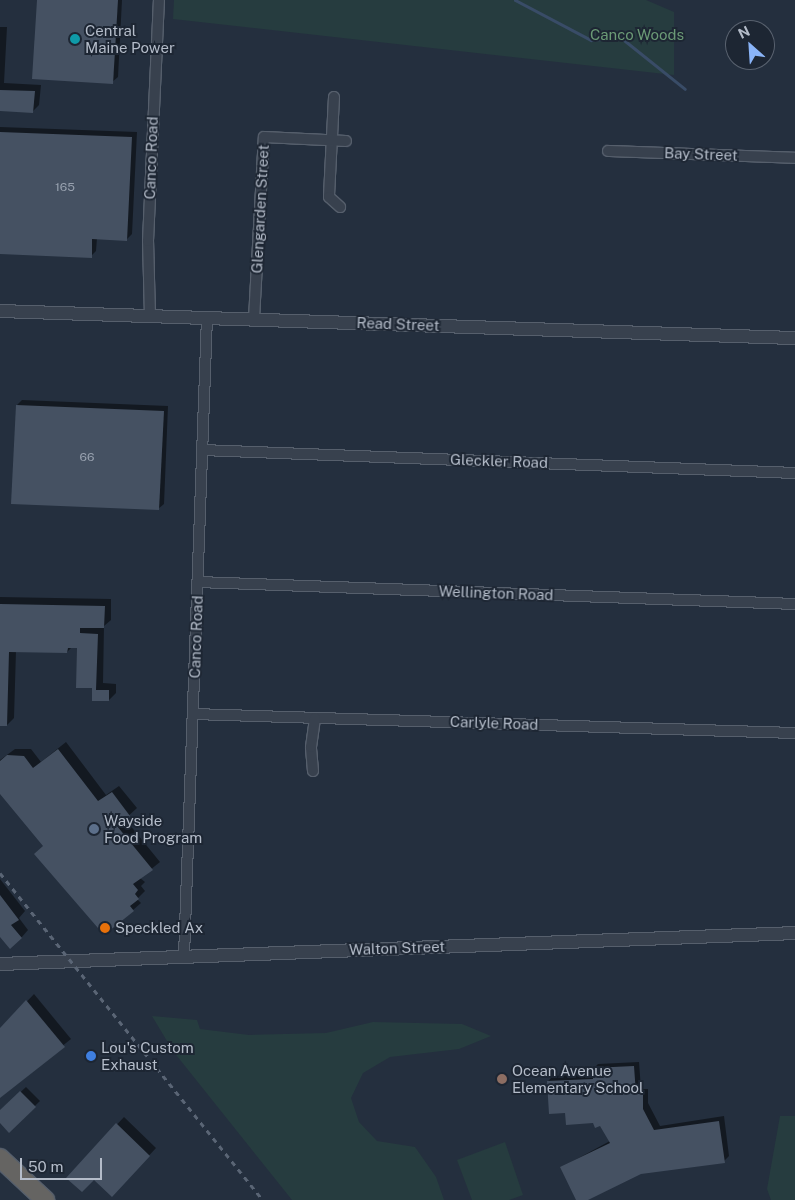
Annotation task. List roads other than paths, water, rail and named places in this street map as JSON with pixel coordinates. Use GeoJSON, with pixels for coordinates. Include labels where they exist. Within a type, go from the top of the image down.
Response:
{"type":"FeatureCollection","features":[{"type":"Feature","properties":{"kind":"highway"},"geometry":{"type":"LineString","coordinates":[[0,1158],[45,1200]]}},
{"type":"Feature","properties":{"kind":"street","name":"Canco Road"},"geometry":{"type":"LineString","coordinates":[[150,316],[148,241],[159,0]]}},
{"type":"Feature","properties":{"kind":"street"},"geometry":{"type":"LineString","coordinates":[[334,97],[329,197],[340,207]]}},
{"type":"Feature","properties":{"kind":"street","name":"Glengarden Street"},"geometry":{"type":"LineString","coordinates":[[254,319],[264,137],[332,140]]}},
{"type":"Feature","properties":{"kind":"street"},"geometry":{"type":"LineString","coordinates":[[332,140],[346,141]]}},
{"type":"Feature","properties":{"kind":"street","name":"Bay Street"},"geometry":{"type":"LineString","coordinates":[[608,151],[795,158]]}},
{"type":"Feature","properties":{"kind":"street","name":"Read Street"},"geometry":{"type":"LineString","coordinates":[[0,311],[795,338]]}},
{"type":"Feature","properties":{"kind":"street","name":"Canco Road"},"geometry":{"type":"LineString","coordinates":[[184,956],[207,318]]}},
{"type":"Feature","properties":{"kind":"street","name":"Gleckler Road"},"geometry":{"type":"LineString","coordinates":[[202,450],[795,473]]}},
{"type":"Feature","properties":{"kind":"street","name":"Wellington Road"},"geometry":{"type":"LineString","coordinates":[[198,582],[795,604]]}},
{"type":"Feature","properties":{"kind":"street","name":"Carlyle Road"},"geometry":{"type":"LineString","coordinates":[[193,714],[795,733]]}},
{"type":"Feature","properties":{"kind":"street"},"geometry":{"type":"LineString","coordinates":[[313,771],[315,718]]}},
{"type":"Feature","properties":{"kind":"street","name":"Walton Street"},"geometry":{"type":"LineString","coordinates":[[0,964],[795,934]]}},
{"type":"Feature","properties":{"kind":"waterway"},"geometry":{"type":"LineString","coordinates":[[515,0],[591,40],[620,37],[685,89]]}},
{"type":"Feature","properties":{"kind":"railway"},"geometry":{"type":"LineString","coordinates":[[0,873],[263,1200]]}},
{"type":"Feature","properties":{"kind":"place","name":"Central Maine Power"},"geometry":{"type":"Point","coordinates":[75,39]}},
{"type":"Feature","properties":{"kind":"place","name":"Wayside Food Program"},"geometry":{"type":"Point","coordinates":[94,829]}},
{"type":"Feature","properties":{"kind":"place","name":"Speckled Ax"},"geometry":{"type":"Point","coordinates":[105,928]}},
{"type":"Feature","properties":{"kind":"place","name":"Lou's Custom Exhaust"},"geometry":{"type":"Point","coordinates":[91,1056]}},
{"type":"Feature","properties":{"kind":"place","name":"Ocean Avenue Elementary School"},"geometry":{"type":"Point","coordinates":[502,1079]}},
{"type":"Feature","properties":{"kind":"park label","name":"Canco Woods"},"geometry":{"type":"Point","coordinates":[637,35]}}]}
